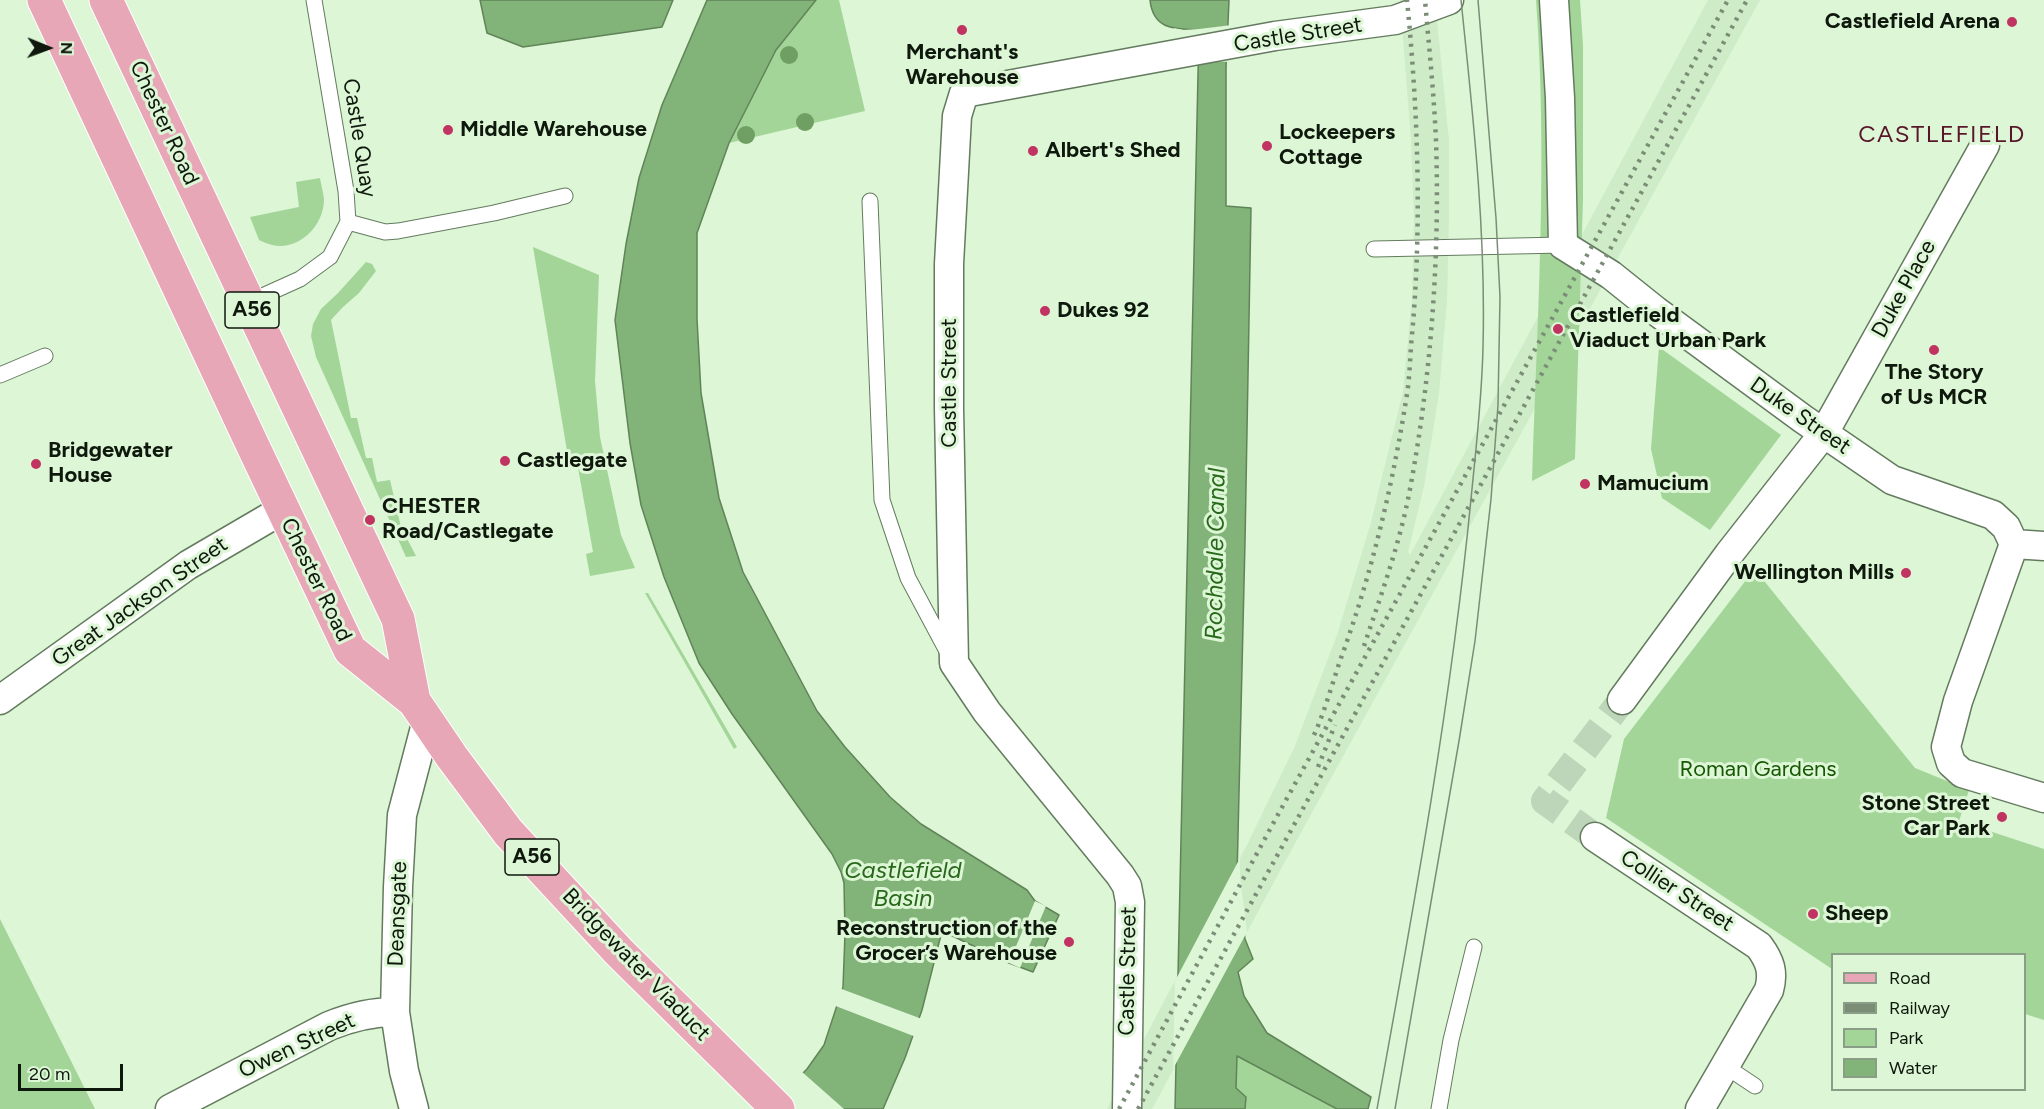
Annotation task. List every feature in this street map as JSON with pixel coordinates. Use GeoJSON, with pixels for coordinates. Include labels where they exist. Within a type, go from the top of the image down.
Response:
{"type":"FeatureCollection","features":[{"type":"Feature","properties":{"kind":"main road","name":"Chester Road"},"geometry":{"type":"LineString","coordinates":[[44,0],[282,510],[350,650],[420,711]]}},
{"type":"Feature","properties":{"kind":"main road","name":"Chester Road"},"geometry":{"type":"LineString","coordinates":[[106,0],[398,619],[420,711]]}},
{"type":"Feature","properties":{"kind":"main road","name":"Bridgewater Viaduct"},"geometry":{"type":"LineString","coordinates":[[420,711],[508,831],[620,952],[778,1109]]}},
{"type":"Feature","properties":{"kind":"street","name":"Castle Street"},"geometry":{"type":"LineString","coordinates":[[1127,1109],[1131,902],[1127,886],[987,712],[954,663],[949,264],[957,116],[964,93],[1275,36],[1395,20],[1449,0]]}},
{"type":"Feature","properties":{"kind":"street"},"geometry":{"type":"LineString","coordinates":[[1554,0],[1560,98],[1563,245]]}},
{"type":"Feature","properties":{"kind":"street","name":"Duke Place"},"geometry":{"type":"LineString","coordinates":[[1622,700],[1729,554],[1824,433],[1985,145]]}},
{"type":"Feature","properties":{"kind":"street","name":"Duke Street"},"geometry":{"type":"LineString","coordinates":[[1563,245],[1611,275],[1656,311],[1892,480],[1993,515],[2007,527],[2014,544]]}},
{"type":"Feature","properties":{"kind":"street","name":"Great Jackson Street"},"geometry":{"type":"LineString","coordinates":[[0,700],[188,565],[282,510]]}},
{"type":"Feature","properties":{"kind":"street"},"geometry":{"type":"LineString","coordinates":[[2044,546],[2014,544],[1958,701],[1946,747],[1951,763],[1962,773],[2044,798]]}},
{"type":"Feature","properties":{"kind":"street","name":"Deansgate"},"geometry":{"type":"LineString","coordinates":[[414,1109],[404,1071],[395,1012],[400,828],[420,711]]}},
{"type":"Feature","properties":{"kind":"street","name":"Collier Street"},"geometry":{"type":"LineString","coordinates":[[1595,837],[1760,946],[1768,957],[1773,977],[1769,990],[1725,1066]]}},
{"type":"Feature","properties":{"kind":"street","name":"Owen Street"},"geometry":{"type":"LineString","coordinates":[[170,1109],[329,1026],[374,1012],[395,1012]]}},
{"type":"Feature","properties":{"kind":"street"},"geometry":{"type":"LineString","coordinates":[[1700,1109],[1725,1066]]}},
{"type":"Feature","properties":{"kind":"lane","name":"Castle Quay"},"geometry":{"type":"LineString","coordinates":[[249,302],[300,279],[330,257],[348,222],[346,191],[314,0]]}},
{"type":"Feature","properties":{"kind":"lane"},"geometry":{"type":"LineString","coordinates":[[348,222],[385,232],[398,231],[494,213],[565,196]]}},
{"type":"Feature","properties":{"kind":"lane"},"geometry":{"type":"LineString","coordinates":[[870,201],[882,500],[908,578],[954,663]]}},
{"type":"Feature","properties":{"kind":"lane"},"geometry":{"type":"LineString","coordinates":[[1374,249],[1563,245]]}},
{"type":"Feature","properties":{"kind":"lane"},"geometry":{"type":"LineString","coordinates":[[0,375],[45,356]]}},
{"type":"Feature","properties":{"kind":"lane"},"geometry":{"type":"LineString","coordinates":[[1438,1109],[1451,1040],[1474,947]]}},
{"type":"Feature","properties":{"kind":"lane"},"geometry":{"type":"LineString","coordinates":[[1725,1066],[1755,1086]]}},
{"type":"Feature","properties":{"kind":"shaded area"},"geometry":{"type":"Polygon","coordinates":[[[1400,0],[1435,0],[1449,141],[1447,300],[1439,393],[1424,486],[1408,552],[1410,555],[1708,0],[1760,0],[1282,867],[1152,1109],[1107,1109],[1248,843],[1295,746],[1337,635],[1370,526],[1403,392],[1412,299],[1414,220],[1411,140],[1400,0]]]}},
{"type":"Feature","properties":{"kind":"green space"},"geometry":{"type":"Polygon","coordinates":[[[816,0],[839,0],[865,111],[729,143],[776,50],[816,0]]]}},
{"type":"Feature","properties":{"kind":"green space","name":"Castlefield Viaduct Urban Park"},"geometry":{"type":"Polygon","coordinates":[[[1536,0],[1580,0],[1583,45],[1583,199],[1575,459],[1532,481],[1541,180],[1536,0]]]}},
{"type":"Feature","properties":{"kind":"green space"},"geometry":{"type":"Polygon","coordinates":[[[320,178],[324,198],[323,211],[314,228],[300,241],[282,246],[259,240],[250,217],[299,207],[296,182],[320,178]]]}},
{"type":"Feature","properties":{"kind":"green space"},"geometry":{"type":"Polygon","coordinates":[[[533,247],[599,275],[595,381],[600,437],[621,535],[635,568],[590,576],[586,554],[593,552],[577,462],[569,463],[533,247]]]}},
{"type":"Feature","properties":{"kind":"green space"},"geometry":{"type":"Polygon","coordinates":[[[366,262],[372,264],[376,271],[359,293],[331,320],[351,418],[357,418],[366,458],[372,458],[377,482],[390,480],[401,527],[416,556],[406,557],[316,357],[311,336],[313,324],[321,309],[366,262]]]}},
{"type":"Feature","properties":{"kind":"green space"},"geometry":{"type":"Polygon","coordinates":[[[1659,347],[1781,435],[1710,530],[1662,498],[1651,449],[1659,347]]]}},
{"type":"Feature","properties":{"kind":"green space","name":"Roman Gardens"},"geometry":{"type":"Polygon","coordinates":[[[1753,571],[1761,577],[1915,768],[1969,790],[1959,821],[2044,849],[2044,1020],[2026,1014],[2026,953],[1831,953],[1831,968],[1606,818],[1624,739],[1753,571]]]}},
{"type":"Feature","properties":{"kind":"green space"},"geometry":{"type":"Polygon","coordinates":[[[645,593],[648,593],[737,747],[734,749],[645,593]]]}},
{"type":"Feature","properties":{"kind":"green space"},"geometry":{"type":"Polygon","coordinates":[[[0,919],[95,1109],[0,1109],[0,919]]]}},
{"type":"Feature","properties":{"kind":"green space"},"geometry":{"type":"Polygon","coordinates":[[[1236,1055],[1337,1109],[1245,1109],[1246,1097],[1236,1088],[1236,1055]]]}},
{"type":"Feature","properties":{"kind":"water"},"geometry":{"type":"Polygon","coordinates":[[[480,0],[673,0],[662,27],[523,47],[487,33],[480,0]]]}},
{"type":"Feature","properties":{"kind":"water","name":"Castlefield Basin"},"geometry":{"type":"Polygon","coordinates":[[[707,0],[816,0],[776,50],[729,143],[697,233],[697,319],[701,393],[719,498],[743,572],[817,711],[845,747],[890,797],[921,824],[1027,890],[1035,901],[1059,915],[1033,972],[942,931],[922,1010],[883,1109],[767,1109],[807,1069],[824,1045],[843,987],[844,883],[832,854],[732,714],[699,663],[664,577],[641,505],[630,443],[615,320],[626,244],[639,178],[662,105],[707,0]]]}},
{"type":"Feature","properties":{"kind":"water","name":"Rochdale Canal"},"geometry":{"type":"Polygon","coordinates":[[[1150,0],[1229,0],[1226,68],[1226,206],[1251,208],[1237,877],[1245,939],[1253,959],[1238,972],[1244,996],[1267,1033],[1371,1097],[1368,1109],[1337,1109],[1237,1056],[1236,1088],[1246,1097],[1245,1109],[1175,1109],[1199,30],[1174,28],[1160,22],[1152,10],[1150,0]]]}},
{"type":"Feature","properties":{"kind":"pier"},"geometry":{"type":"Polygon","coordinates":[[[1232,25],[1230,62],[1196,61],[1196,33],[1183,33],[1175,31],[1174,28],[1183,30],[1232,25]]]}},
{"type":"Feature","properties":{"kind":"pier"},"geometry":{"type":"Polygon","coordinates":[[[1240,858],[1247,932],[1173,1069],[1175,981],[1240,858]]]}},
{"type":"Feature","properties":{"kind":"pier"},"geometry":{"type":"Polygon","coordinates":[[[1035,901],[1046,906],[1020,968],[1009,963],[1035,901]]]}},
{"type":"Feature","properties":{"kind":"pier"},"geometry":{"type":"Polygon","coordinates":[[[839,988],[922,1019],[916,1037],[833,1005],[839,988]]]}},
{"type":"Feature","properties":{"kind":"pier"},"geometry":{"type":"Polygon","coordinates":[[[801,1071],[844,1109],[764,1109],[801,1071]]]}},
{"type":"Feature","properties":{"kind":"tunnel"},"geometry":{"type":"LineString","coordinates":[[1595,837],[1545,801],[1622,700]]}},
{"type":"Feature","properties":{"kind":"tram line"},"geometry":{"type":"LineString","coordinates":[[1377,1109],[1418,881],[1442,729],[1463,576],[1480,404],[1483,304],[1481,217],[1461,0]]}},
{"type":"Feature","properties":{"kind":"tram line"},"geometry":{"type":"LineString","coordinates":[[1395,1109],[1475,641],[1491,499],[1498,405],[1500,297],[1496,218],[1478,0]]}},
{"type":"Feature","properties":{"kind":"railway"},"geometry":{"type":"LineString","coordinates":[[1314,735],[1372,561],[1395,461],[1408,387],[1418,209],[1414,84],[1407,0]]}},
{"type":"Feature","properties":{"kind":"railway"},"geometry":{"type":"LineString","coordinates":[[1364,646],[1390,569],[1406,509],[1429,360],[1435,272],[1437,184],[1434,106],[1425,0]]}},
{"type":"Feature","properties":{"kind":"railway"},"geometry":{"type":"LineString","coordinates":[[1119,1109],[1275,820],[1728,0]]}},
{"type":"Feature","properties":{"kind":"railway"},"geometry":{"type":"LineString","coordinates":[[1138,1109],[1747,0]]}},
{"type":"Feature","properties":{"kind":"railway"},"geometry":{"type":"LineString","coordinates":[[1318,767],[1335,725]]}},
{"type":"Feature","properties":{"kind":"place","name":"Castlefield Arena"},"geometry":{"type":"Point","coordinates":[2012,22]}},
{"type":"Feature","properties":{"kind":"place","name":"Merchant's Warehouse"},"geometry":{"type":"Point","coordinates":[962,30]}},
{"type":"Feature","properties":{"kind":"place","name":"Middle Warehouse"},"geometry":{"type":"Point","coordinates":[448,130]}},
{"type":"Feature","properties":{"kind":"place","name":"Lockeepers Cottage"},"geometry":{"type":"Point","coordinates":[1267,146]}},
{"type":"Feature","properties":{"kind":"place","name":"Albert's Shed"},"geometry":{"type":"Point","coordinates":[1033,151]}},
{"type":"Feature","properties":{"kind":"place","name":"Dukes 92"},"geometry":{"type":"Point","coordinates":[1045,311]}},
{"type":"Feature","properties":{"kind":"place","name":"Castlefield Viaduct Urban Park"},"geometry":{"type":"Point","coordinates":[1558,329]}},
{"type":"Feature","properties":{"kind":"place","name":"The Story of Us MCR"},"geometry":{"type":"Point","coordinates":[1934,350]}},
{"type":"Feature","properties":{"kind":"place","name":"Castlegate"},"geometry":{"type":"Point","coordinates":[505,461]}},
{"type":"Feature","properties":{"kind":"place","name":"Bridgewater House"},"geometry":{"type":"Point","coordinates":[36,464]}},
{"type":"Feature","properties":{"kind":"place","name":"Mamucium"},"geometry":{"type":"Point","coordinates":[1585,484]}},
{"type":"Feature","properties":{"kind":"place","name":"CHESTER Road/Castlegate"},"geometry":{"type":"Point","coordinates":[370,520]}},
{"type":"Feature","properties":{"kind":"place","name":"Wellington Mills"},"geometry":{"type":"Point","coordinates":[1906,573]}},
{"type":"Feature","properties":{"kind":"place","name":"Stone Street Car Park"},"geometry":{"type":"Point","coordinates":[2002,817]}},
{"type":"Feature","properties":{"kind":"place","name":"Sheep"},"geometry":{"type":"Point","coordinates":[1813,914]}},
{"type":"Feature","properties":{"kind":"place","name":"Reconstruction of the Grocer’s Warehouse"},"geometry":{"type":"Point","coordinates":[1069,942]}},
{"type":"Feature","properties":{"kind":"district","name":"CASTLEFIELD"},"geometry":{"type":"Point","coordinates":[1942,135]}}]}
